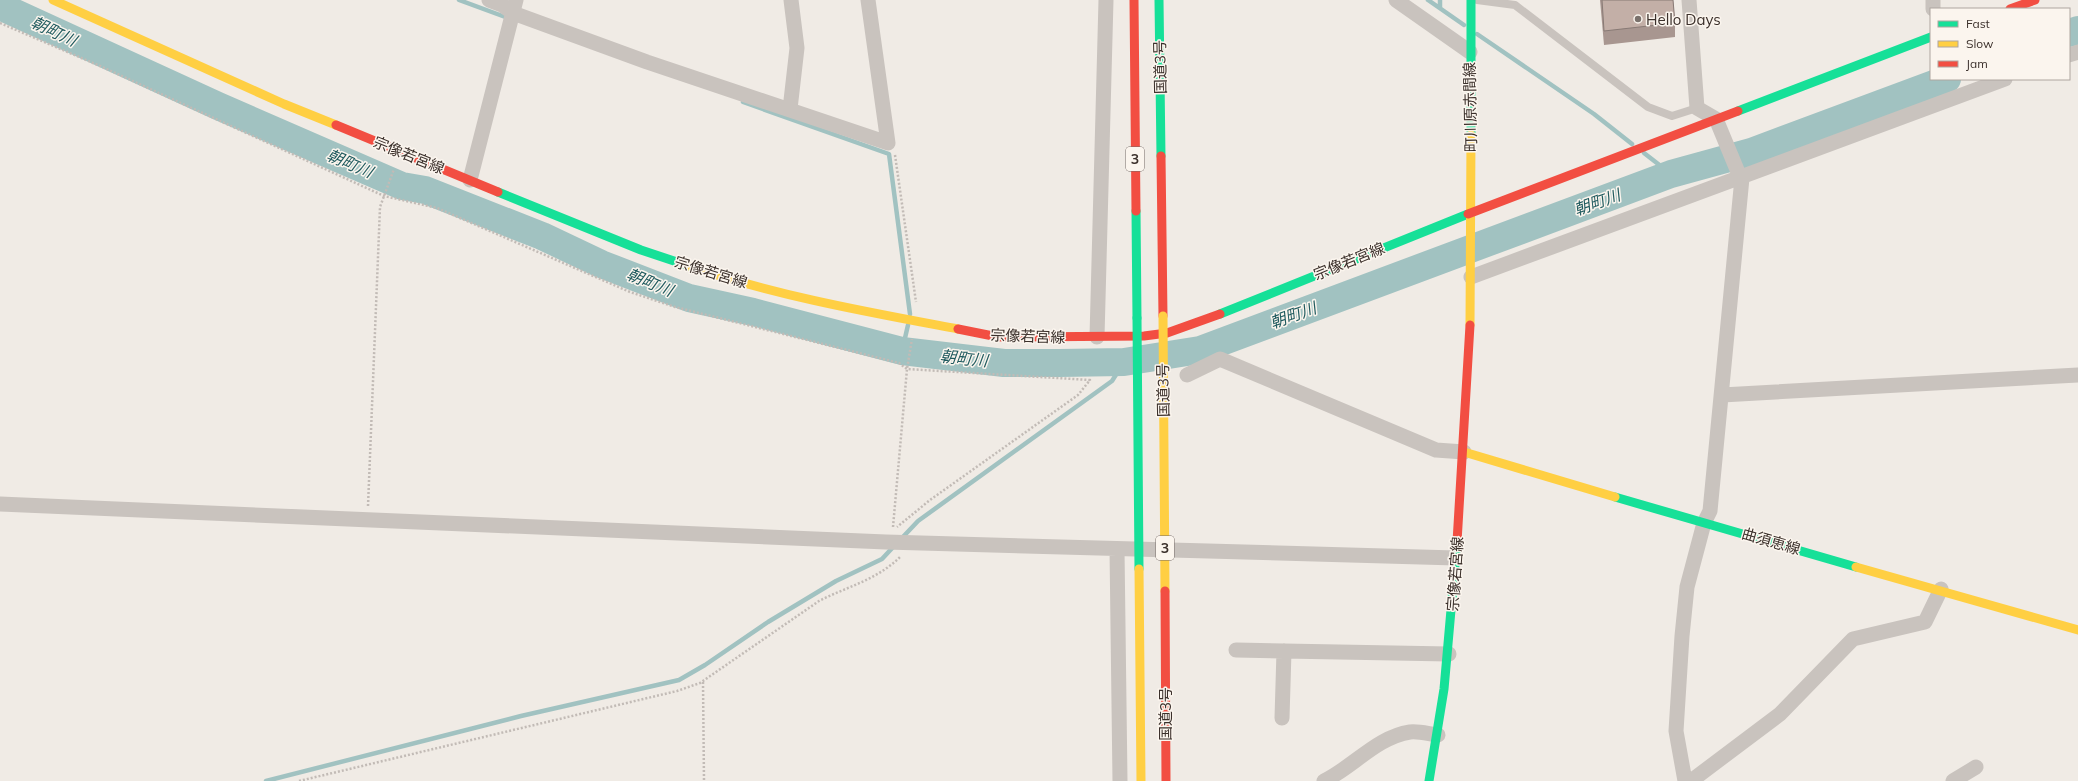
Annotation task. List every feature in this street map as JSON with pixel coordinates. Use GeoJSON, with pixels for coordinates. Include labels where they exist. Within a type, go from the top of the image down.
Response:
{"type":"FeatureCollection","features":[{"type":"Feature","properties":{"kind":"main road","name":"宗像若宮線"},"geometry":{"type":"LineString","coordinates":[[53,0],[284,104],[641,250],[730,280],[915,322],[998,337],[1144,336],[1167,333],[1190,326],[1419,232],[1472,214],[1469,362],[1449,654],[1438,735],[1429,781]]}},
{"type":"Feature","properties":{"kind":"main road","name":"国道3号"},"geometry":{"type":"LineString","coordinates":[[1134,0],[1141,781]]}},
{"type":"Feature","properties":{"kind":"main road","name":"国道3号"},"geometry":{"type":"LineString","coordinates":[[1159,0],[1166,781]]}},
{"type":"Feature","properties":{"kind":"main road","name":"町川原赤間線"},"geometry":{"type":"LineString","coordinates":[[1471,0],[1470,52],[1472,214]]}},
{"type":"Feature","properties":{"kind":"main road"},"geometry":{"type":"LineString","coordinates":[[2013,8],[2035,0]]}},
{"type":"Feature","properties":{"kind":"main road"},"geometry":{"type":"LineString","coordinates":[[1472,214],[1930,37]]}},
{"type":"Feature","properties":{"kind":"main road","name":"曲須恵線"},"geometry":{"type":"LineString","coordinates":[[1464,452],[1704,523],[1941,589],[2078,630]]}},
{"type":"Feature","properties":{"kind":"street"},"geometry":{"type":"LineString","coordinates":[[489,0],[502,5],[514,7],[648,62],[888,143],[868,0]]}},
{"type":"Feature","properties":{"kind":"street"},"geometry":{"type":"LineString","coordinates":[[790,109],[797,48],[791,0]]}},
{"type":"Feature","properties":{"kind":"street"},"geometry":{"type":"LineString","coordinates":[[1097,337],[1106,0]]}},
{"type":"Feature","properties":{"kind":"street"},"geometry":{"type":"LineString","coordinates":[[1396,0],[1470,52]]}},
{"type":"Feature","properties":{"kind":"street"},"geometry":{"type":"LineString","coordinates":[[1685,781],[1676,731],[1682,636],[1687,587],[1704,523],[1710,511],[1741,178],[1716,119],[1697,108],[1689,0]]}},
{"type":"Feature","properties":{"kind":"street"},"geometry":{"type":"LineString","coordinates":[[470,180],[514,7]]}},
{"type":"Feature","properties":{"kind":"street"},"geometry":{"type":"LineString","coordinates":[[1471,277],[2002,80]]}},
{"type":"Feature","properties":{"kind":"street"},"geometry":{"type":"LineString","coordinates":[[1187,375],[1220,360],[1436,450],[1464,452]]}},
{"type":"Feature","properties":{"kind":"street"},"geometry":{"type":"LineString","coordinates":[[1722,395],[2078,375]]}},
{"type":"Feature","properties":{"kind":"street"},"geometry":{"type":"LineString","coordinates":[[0,504],[914,543],[1456,558]]}},
{"type":"Feature","properties":{"kind":"street"},"geometry":{"type":"LineString","coordinates":[[1117,549],[1120,781]]}},
{"type":"Feature","properties":{"kind":"street"},"geometry":{"type":"LineString","coordinates":[[1691,781],[1780,714],[1853,639],[1925,622],[1941,589]]}},
{"type":"Feature","properties":{"kind":"street"},"geometry":{"type":"LineString","coordinates":[[1236,650],[1449,654]]}},
{"type":"Feature","properties":{"kind":"street"},"geometry":{"type":"LineString","coordinates":[[1282,718],[1284,651]]}},
{"type":"Feature","properties":{"kind":"street"},"geometry":{"type":"LineString","coordinates":[[1324,781],[1339,774],[1387,739],[1411,732],[1438,735]]}},
{"type":"Feature","properties":{"kind":"street"},"geometry":{"type":"LineString","coordinates":[[1953,781],[1976,767]]}},
{"type":"Feature","properties":{"kind":"lane"},"geometry":{"type":"LineString","coordinates":[[1477,0],[1516,5],[1648,107],[1672,116],[1697,108]]}},
{"type":"Feature","properties":{"kind":"path"},"geometry":{"type":"LineString","coordinates":[[0,23],[100,66],[384,196],[437,208],[630,292],[675,307],[899,363],[907,369],[918,371],[1090,380],[1078,395],[930,500],[892,531],[907,369],[917,304],[894,153],[888,143]]}},
{"type":"Feature","properties":{"kind":"path"},"geometry":{"type":"LineString","coordinates":[[367,520],[380,207],[401,152]]}},
{"type":"Feature","properties":{"kind":"path"},"geometry":{"type":"LineString","coordinates":[[299,781],[677,691],[703,682],[819,601],[880,573],[914,543]]}},
{"type":"Feature","properties":{"kind":"path"},"geometry":{"type":"LineString","coordinates":[[703,682],[704,781]]}},
{"type":"Feature","properties":{"kind":"building","name":"Hello Days"},"geometry":{"type":"Polygon","coordinates":[[[1602,0],[1673,0],[1675,23],[1604,31],[1602,0]]]}},
{"type":"Feature","properties":{"kind":"waterway"},"geometry":{"type":"LineString","coordinates":[[459,0],[508,18]]}},
{"type":"Feature","properties":{"kind":"waterway"},"geometry":{"type":"LineString","coordinates":[[1428,0],[1464,25]]}},
{"type":"Feature","properties":{"kind":"waterway"},"geometry":{"type":"LineString","coordinates":[[1440,0],[1440,8]]}},
{"type":"Feature","properties":{"kind":"waterway","name":"朝町川"},"geometry":{"type":"LineString","coordinates":[[0,6],[218,106],[402,186],[425,190],[542,236],[601,264],[689,298],[753,312],[902,351],[1004,363],[1124,362],[1200,350],[1671,174],[1751,152],[1944,80]]}},
{"type":"Feature","properties":{"kind":"waterway","name":"朝町川"},"geometry":{"type":"LineString","coordinates":[[2070,33],[2078,30]]}},
{"type":"Feature","properties":{"kind":"waterway"},"geometry":{"type":"LineString","coordinates":[[1477,34],[1594,114],[1632,144]]}},
{"type":"Feature","properties":{"kind":"waterway"},"geometry":{"type":"LineString","coordinates":[[743,102],[889,154],[910,314]]}},
{"type":"Feature","properties":{"kind":"waterway"},"geometry":{"type":"LineString","coordinates":[[1644,153],[1671,174]]}},
{"type":"Feature","properties":{"kind":"waterway"},"geometry":{"type":"LineString","coordinates":[[902,351],[908,325]]}},
{"type":"Feature","properties":{"kind":"waterway"},"geometry":{"type":"LineString","coordinates":[[901,539],[918,521],[1112,381],[1124,362]]}},
{"type":"Feature","properties":{"kind":"waterway"},"geometry":{"type":"LineString","coordinates":[[266,781],[521,716],[679,680],[705,665],[768,622],[836,581],[882,559],[895,545]]}},
{"type":"Feature","properties":{"kind":"traffic: fast"},"geometry":{"type":"LineString","coordinates":[[1159,0],[1161,156]]}},
{"type":"Feature","properties":{"kind":"traffic: fast"},"geometry":{"type":"LineString","coordinates":[[1471,0],[1471,135]]}},
{"type":"Feature","properties":{"kind":"traffic: fast"},"geometry":{"type":"LineString","coordinates":[[1738,111],[1930,37]]}},
{"type":"Feature","properties":{"kind":"traffic: fast"},"geometry":{"type":"LineString","coordinates":[[498,192],[641,250],[689,266]]}},
{"type":"Feature","properties":{"kind":"traffic: fast"},"geometry":{"type":"LineString","coordinates":[[1136,211],[1137,318]]}},
{"type":"Feature","properties":{"kind":"traffic: fast"},"geometry":{"type":"LineString","coordinates":[[1220,314],[1468,214]]}},
{"type":"Feature","properties":{"kind":"traffic: fast"},"geometry":{"type":"LineString","coordinates":[[1137,318],[1139,569]]}},
{"type":"Feature","properties":{"kind":"traffic: fast"},"geometry":{"type":"LineString","coordinates":[[1615,497],[1856,567]]}},
{"type":"Feature","properties":{"kind":"traffic: fast"},"geometry":{"type":"LineString","coordinates":[[1429,781],[1444,689],[1457,542]]}},
{"type":"Feature","properties":{"kind":"traffic: slow"},"geometry":{"type":"LineString","coordinates":[[53,0],[284,104],[336,125]]}},
{"type":"Feature","properties":{"kind":"traffic: slow"},"geometry":{"type":"LineString","coordinates":[[1470,325],[1471,135]]}},
{"type":"Feature","properties":{"kind":"traffic: slow"},"geometry":{"type":"LineString","coordinates":[[689,266],[722,277],[789,295],[857,310],[958,329]]}},
{"type":"Feature","properties":{"kind":"traffic: slow"},"geometry":{"type":"LineString","coordinates":[[1163,316],[1165,591]]}},
{"type":"Feature","properties":{"kind":"traffic: slow"},"geometry":{"type":"LineString","coordinates":[[1464,452],[1615,497]]}},
{"type":"Feature","properties":{"kind":"traffic: slow"},"geometry":{"type":"LineString","coordinates":[[1856,567],[2078,630]]}},
{"type":"Feature","properties":{"kind":"traffic: slow"},"geometry":{"type":"LineString","coordinates":[[1139,569],[1141,781]]}},
{"type":"Feature","properties":{"kind":"traffic: jam"},"geometry":{"type":"LineString","coordinates":[[1134,0],[1136,211]]}},
{"type":"Feature","properties":{"kind":"traffic: jam"},"geometry":{"type":"LineString","coordinates":[[2013,8],[2035,0]]}},
{"type":"Feature","properties":{"kind":"traffic: jam"},"geometry":{"type":"LineString","coordinates":[[1468,214],[1738,111]]}},
{"type":"Feature","properties":{"kind":"traffic: jam"},"geometry":{"type":"LineString","coordinates":[[336,125],[498,192]]}},
{"type":"Feature","properties":{"kind":"traffic: jam"},"geometry":{"type":"LineString","coordinates":[[1161,156],[1163,316]]}},
{"type":"Feature","properties":{"kind":"traffic: jam"},"geometry":{"type":"LineString","coordinates":[[958,329],[998,337],[1144,336],[1167,333],[1220,314]]}},
{"type":"Feature","properties":{"kind":"traffic: jam"},"geometry":{"type":"LineString","coordinates":[[1457,542],[1470,325]]}},
{"type":"Feature","properties":{"kind":"traffic: jam"},"geometry":{"type":"LineString","coordinates":[[1165,591],[1166,781]]}},
{"type":"Feature","properties":{"kind":"place","name":"Hello Days"},"geometry":{"type":"Point","coordinates":[1638,19]}}]}
